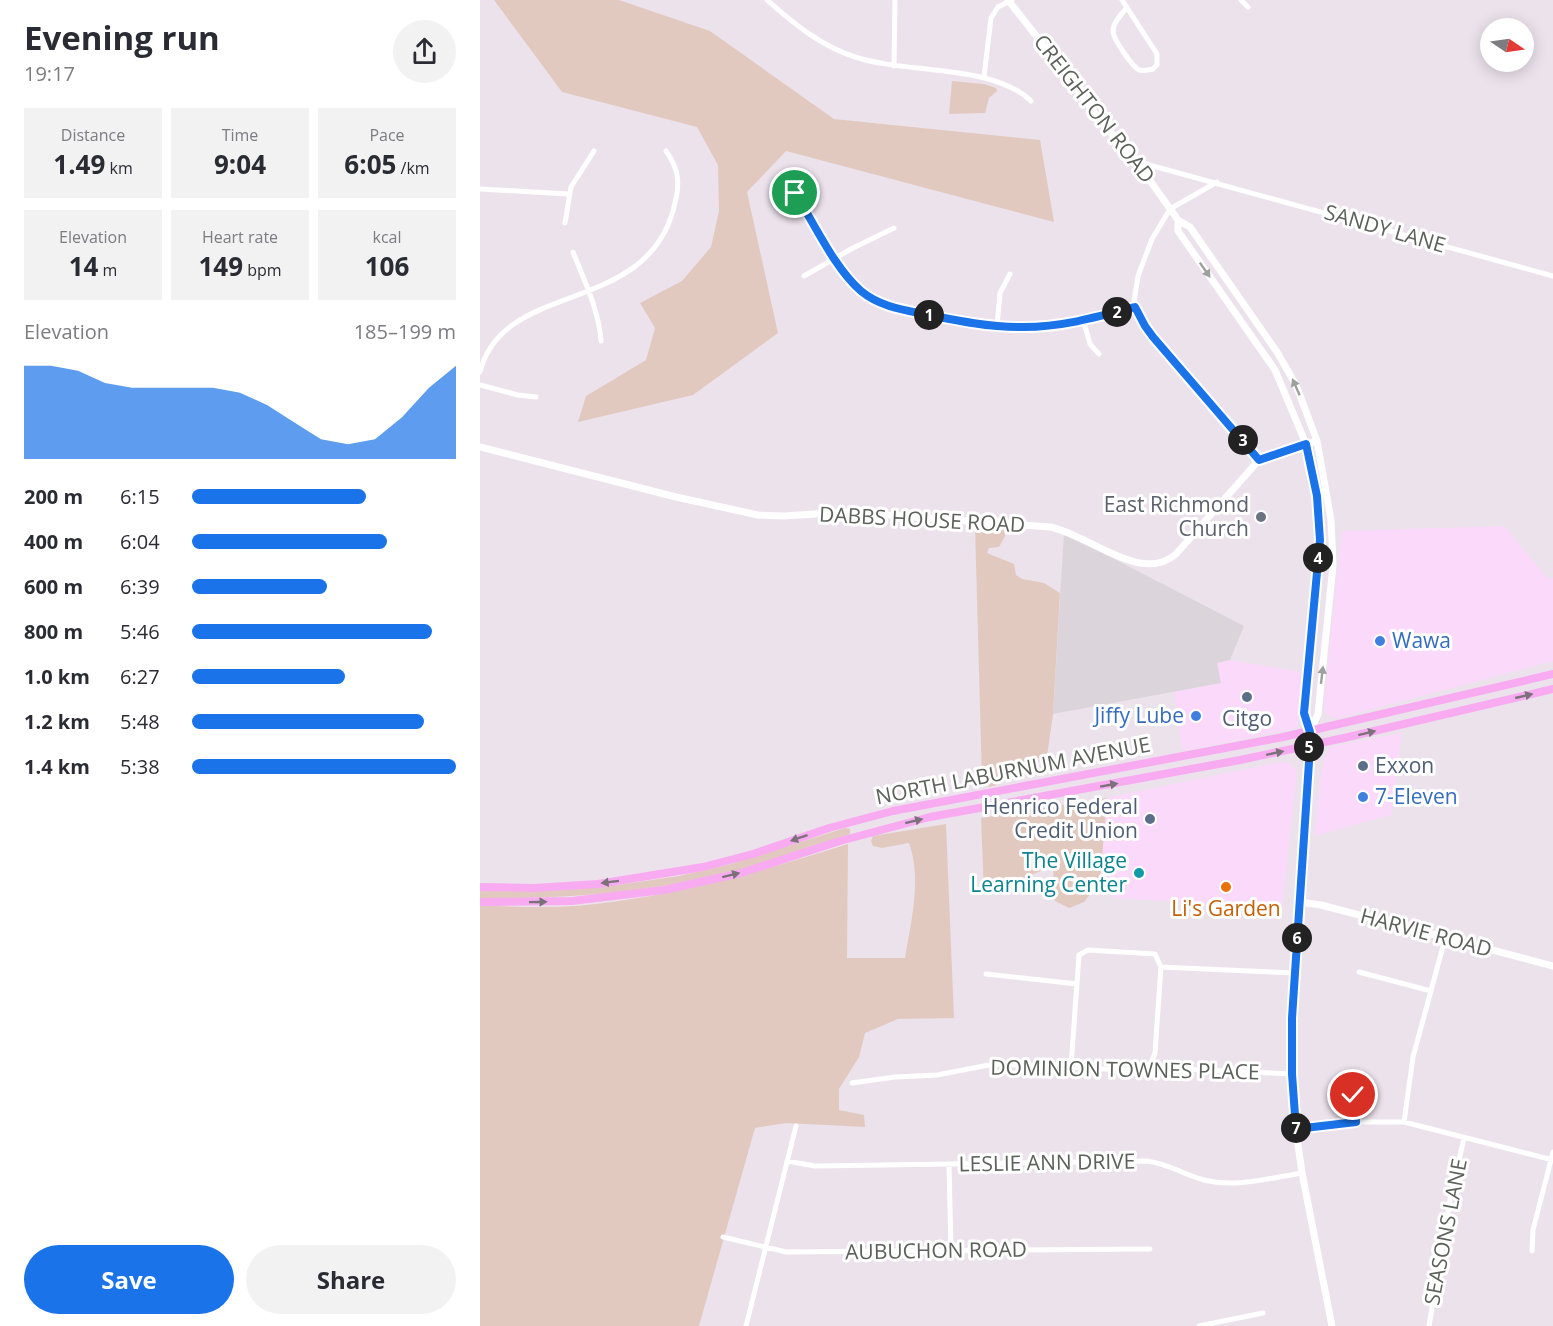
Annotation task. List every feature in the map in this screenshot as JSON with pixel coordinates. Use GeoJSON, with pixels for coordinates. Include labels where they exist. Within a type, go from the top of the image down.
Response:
{"type":"FeatureCollection","features":[{"type":"Feature","properties":{"kind":"main road","name":"CREIGHTON ROAD"},"geometry":{"type":"LineString","coordinates":[[1009,0],[1146,175],[1178,220],[1190,227],[1277,352],[1296,385],[1317,441],[1331,520],[1333,573],[1318,714],[1310,732]]}},
{"type":"Feature","properties":{"kind":"main road","name":"CREIGHTON ROAD"},"geometry":{"type":"LineString","coordinates":[[1178,220],[1178,231],[1275,370],[1306,444],[1315,483],[1320,529],[1304,713],[1310,732],[1310,746],[1295,973],[1292,1074],[1302,1173],[1332,1326]]}},
{"type":"Feature","properties":{"kind":"main road","name":"DABBS HOUSE ROAD"},"geometry":{"type":"LineString","coordinates":[[480,447],[676,497],[758,515],[784,516],[847,512],[1055,528],[1073,534],[1134,563],[1155,565],[1169,560],[1176,554],[1259,460],[1317,441]]}},
{"type":"Feature","properties":{"kind":"main road","name":"NORTH LABURNUM AVENUE"},"geometry":{"type":"LineString","coordinates":[[480,887],[568,886],[668,874],[753,854],[837,826],[893,811],[1204,754],[1310,732],[1553,674]]}},
{"type":"Feature","properties":{"kind":"main road","name":"NORTH LABURNUM AVENUE"},"geometry":{"type":"LineString","coordinates":[[480,902],[572,901],[664,890],[741,873],[850,838],[930,817],[1310,746],[1553,689]]}},
{"type":"Feature","properties":{"kind":"main road","name":"HARVIE ROAD"},"geometry":{"type":"LineString","coordinates":[[1299,902],[1321,905],[1553,966]]}},
{"type":"Feature","properties":{"kind":"street"},"geometry":{"type":"LineString","coordinates":[[767,0],[806,33],[832,48],[856,57],[894,66],[984,77],[1010,85],[1031,101]]}},
{"type":"Feature","properties":{"kind":"street"},"geometry":{"type":"LineString","coordinates":[[894,66],[895,0]]}},
{"type":"Feature","properties":{"kind":"street"},"geometry":{"type":"LineString","coordinates":[[984,77],[991,18],[998,7],[1009,0]]}},
{"type":"Feature","properties":{"kind":"street"},"geometry":{"type":"LineString","coordinates":[[1122,0],[1127,7],[1157,54],[1157,64],[1153,69],[1140,70],[1134,66],[1114,39],[1114,27],[1127,7]]}},
{"type":"Feature","properties":{"kind":"street"},"geometry":{"type":"LineString","coordinates":[[1241,0],[1248,7]]}},
{"type":"Feature","properties":{"kind":"street"},"geometry":{"type":"LineString","coordinates":[[565,223],[568,194],[594,151]]}},
{"type":"Feature","properties":{"kind":"street"},"geometry":{"type":"LineString","coordinates":[[480,372],[492,345],[516,321],[621,277],[639,264],[651,251],[666,229],[674,210],[678,179],[676,166],[666,151]]}},
{"type":"Feature","properties":{"kind":"street","name":"SANDY LANE"},"geometry":{"type":"LineString","coordinates":[[1130,157],[1553,276]]}},
{"type":"Feature","properties":{"kind":"street"},"geometry":{"type":"LineString","coordinates":[[1217,182],[1170,209],[1152,239],[1138,276],[1135,307],[1153,337],[1259,460]]}},
{"type":"Feature","properties":{"kind":"street"},"geometry":{"type":"LineString","coordinates":[[480,189],[568,194]]}},
{"type":"Feature","properties":{"kind":"street"},"geometry":{"type":"LineString","coordinates":[[795,193],[852,283],[863,293],[879,302],[905,310],[997,326],[1044,326],[1083,320],[1135,307]]}},
{"type":"Feature","properties":{"kind":"street"},"geometry":{"type":"LineString","coordinates":[[804,276],[894,228]]}},
{"type":"Feature","properties":{"kind":"street"},"geometry":{"type":"LineString","coordinates":[[573,252],[589,291],[600,327],[601,340]]}},
{"type":"Feature","properties":{"kind":"street"},"geometry":{"type":"LineString","coordinates":[[997,326],[1000,293],[1010,274]]}},
{"type":"Feature","properties":{"kind":"street"},"geometry":{"type":"LineString","coordinates":[[1083,320],[1090,344],[1100,354]]}},
{"type":"Feature","properties":{"kind":"street"},"geometry":{"type":"LineString","coordinates":[[480,385],[518,395],[536,397]]}},
{"type":"Feature","properties":{"kind":"street"},"geometry":{"type":"LineString","coordinates":[[1404,1122],[1413,1057],[1445,939]]}},
{"type":"Feature","properties":{"kind":"street"},"geometry":{"type":"LineString","coordinates":[[1071,1067],[1079,955],[1088,950],[1155,954],[1161,967],[1155,1053],[1148,1071]]}},
{"type":"Feature","properties":{"kind":"street"},"geometry":{"type":"LineString","coordinates":[[1161,967],[1295,973]]}},
{"type":"Feature","properties":{"kind":"street"},"geometry":{"type":"LineString","coordinates":[[1359,972],[1431,991]]}},
{"type":"Feature","properties":{"kind":"street"},"geometry":{"type":"LineString","coordinates":[[986,974],[1077,984]]}},
{"type":"Feature","properties":{"kind":"street","name":"DOMINION TOWNES PLACE"},"geometry":{"type":"LineString","coordinates":[[852,1083],[895,1077],[937,1075],[994,1064],[1148,1071],[1157,1068],[1292,1074]]}},
{"type":"Feature","properties":{"kind":"street"},"geometry":{"type":"LineString","coordinates":[[1356,1122],[1353,1095],[1358,1076]]}},
{"type":"Feature","properties":{"kind":"street"},"geometry":{"type":"LineString","coordinates":[[1296,1129],[1356,1122],[1404,1122],[1552,1160]]}},
{"type":"Feature","properties":{"kind":"street"},"geometry":{"type":"LineString","coordinates":[[746,1326],[796,1125]]}},
{"type":"Feature","properties":{"kind":"street","name":"SEASONS LANE"},"geometry":{"type":"LineString","coordinates":[[1429,1326],[1450,1200],[1464,1138]]}},
{"type":"Feature","properties":{"kind":"street"},"geometry":{"type":"LineString","coordinates":[[1532,1251],[1533,1230],[1553,1152]]}},
{"type":"Feature","properties":{"kind":"street","name":"LESLIE ANN DRIVE"},"geometry":{"type":"LineString","coordinates":[[787,1161],[815,1166],[1146,1161],[1165,1164],[1198,1178],[1220,1183],[1302,1173]]}},
{"type":"Feature","properties":{"kind":"street"},"geometry":{"type":"LineString","coordinates":[[949,1164],[951,1251]]}},
{"type":"Feature","properties":{"kind":"street","name":"AUBUCHON ROAD"},"geometry":{"type":"LineString","coordinates":[[723,1237],[765,1248],[794,1252],[1150,1249]]}},
{"type":"Feature","properties":{"kind":"street"},"geometry":{"type":"LineString","coordinates":[[1199,1326],[1263,1313]]}},
{"type":"Feature","properties":{"kind":"shaded area"},"geometry":{"type":"Polygon","coordinates":[[[494,0],[619,0],[710,31],[834,119],[1040,140],[1054,222],[786,151],[747,192],[778,333],[693,395],[578,422],[586,396],[646,360],[655,328],[640,303],[682,281],[711,247],[719,211],[718,165],[697,127],[562,92],[494,0]]]}},
{"type":"Feature","properties":{"kind":"shaded area"},"geometry":{"type":"Polygon","coordinates":[[[952,81],[984,84],[996,88],[997,91],[989,98],[985,113],[949,114],[952,81]]]}},
{"type":"Feature","properties":{"kind":"shaded area"},"geometry":{"type":"Polygon","coordinates":[[[975,526],[1004,528],[1005,536],[999,547],[989,548],[987,553],[1014,564],[1016,575],[1022,579],[1044,583],[1060,593],[1053,714],[1047,756],[1018,763],[1012,774],[1000,784],[982,787],[982,782],[975,526]]]}},
{"type":"Feature","properties":{"kind":"shaded area"},"geometry":{"type":"Polygon","coordinates":[[[1504,526],[1548,579],[1553,578],[1553,661],[1335,719],[1326,714],[1324,703],[1342,531],[1504,526]]]}},
{"type":"Feature","properties":{"kind":"shaded area"},"geometry":{"type":"Polygon","coordinates":[[[1064,533],[1244,626],[1230,660],[1217,663],[1221,683],[1053,714],[1064,533]]]}},
{"type":"Feature","properties":{"kind":"shaded area"},"geometry":{"type":"Polygon","coordinates":[[[1230,660],[1302,672],[1297,727],[1182,751],[1174,692],[1220,683],[1217,663],[1230,660]]]}},
{"type":"Feature","properties":{"kind":"shaded area"},"geometry":{"type":"Polygon","coordinates":[[[1402,733],[1391,815],[1314,836],[1324,758],[1330,747],[1402,733]]]}},
{"type":"Feature","properties":{"kind":"shaded area"},"geometry":{"type":"Polygon","coordinates":[[[1288,762],[1296,770],[1282,908],[1115,898],[1100,882],[1107,798],[1288,762]]]}},
{"type":"Feature","properties":{"kind":"shaded area"},"geometry":{"type":"Polygon","coordinates":[[[1107,798],[1100,882],[1084,902],[1069,908],[1055,901],[1053,866],[984,894],[981,818],[1107,798]]]}},
{"type":"Feature","properties":{"kind":"shaded area"},"geometry":{"type":"Polygon","coordinates":[[[946,824],[954,1018],[898,1019],[865,1033],[859,1057],[839,1089],[839,1110],[864,1115],[865,1127],[786,1123],[755,1128],[699,1326],[480,1326],[480,905],[564,907],[646,897],[748,874],[848,844],[847,958],[905,958],[915,886],[915,871],[909,843],[882,848],[873,846],[871,841],[873,836],[946,824]]]}},
{"type":"Feature","properties":{"kind":"shaded area"},"geometry":{"type":"Polygon","coordinates":[[[845,828],[850,829],[850,834],[731,872],[669,885],[575,896],[480,898],[480,890],[556,890],[679,876],[731,864],[845,828]]]}},
{"type":"Feature","properties":{"kind":"place","name":"East Richmond Church"},"geometry":{"type":"Point","coordinates":[1261,517]}},
{"type":"Feature","properties":{"kind":"place","name":"Wawa"},"geometry":{"type":"Point","coordinates":[1380,641]}},
{"type":"Feature","properties":{"kind":"place","name":"Citgo"},"geometry":{"type":"Point","coordinates":[1247,697]}},
{"type":"Feature","properties":{"kind":"place","name":"Jiffy Lube"},"geometry":{"type":"Point","coordinates":[1196,716]}},
{"type":"Feature","properties":{"kind":"place","name":"Exxon"},"geometry":{"type":"Point","coordinates":[1363,766]}},
{"type":"Feature","properties":{"kind":"place","name":"7-Eleven"},"geometry":{"type":"Point","coordinates":[1363,797]}},
{"type":"Feature","properties":{"kind":"place","name":"Henrico Federal Credit Union"},"geometry":{"type":"Point","coordinates":[1150,819]}},
{"type":"Feature","properties":{"kind":"place","name":"The Village Learning Center"},"geometry":{"type":"Point","coordinates":[1139,873]}},
{"type":"Feature","properties":{"kind":"place","name":"Li's Garden"},"geometry":{"type":"Point","coordinates":[1226,887]}},
{"type":"Feature","properties":{"kind":"route"},"geometry":{"type":"LineString","coordinates":[[795,193],[848,278],[863,293],[879,302],[905,310],[973,323],[1018,327],[1072,322],[1135,307],[1153,337],[1259,460],[1306,444],[1317,496],[1320,540],[1304,713],[1310,732],[1292,1018],[1292,1074],[1296,1129],[1356,1122],[1353,1095]]}}]}
